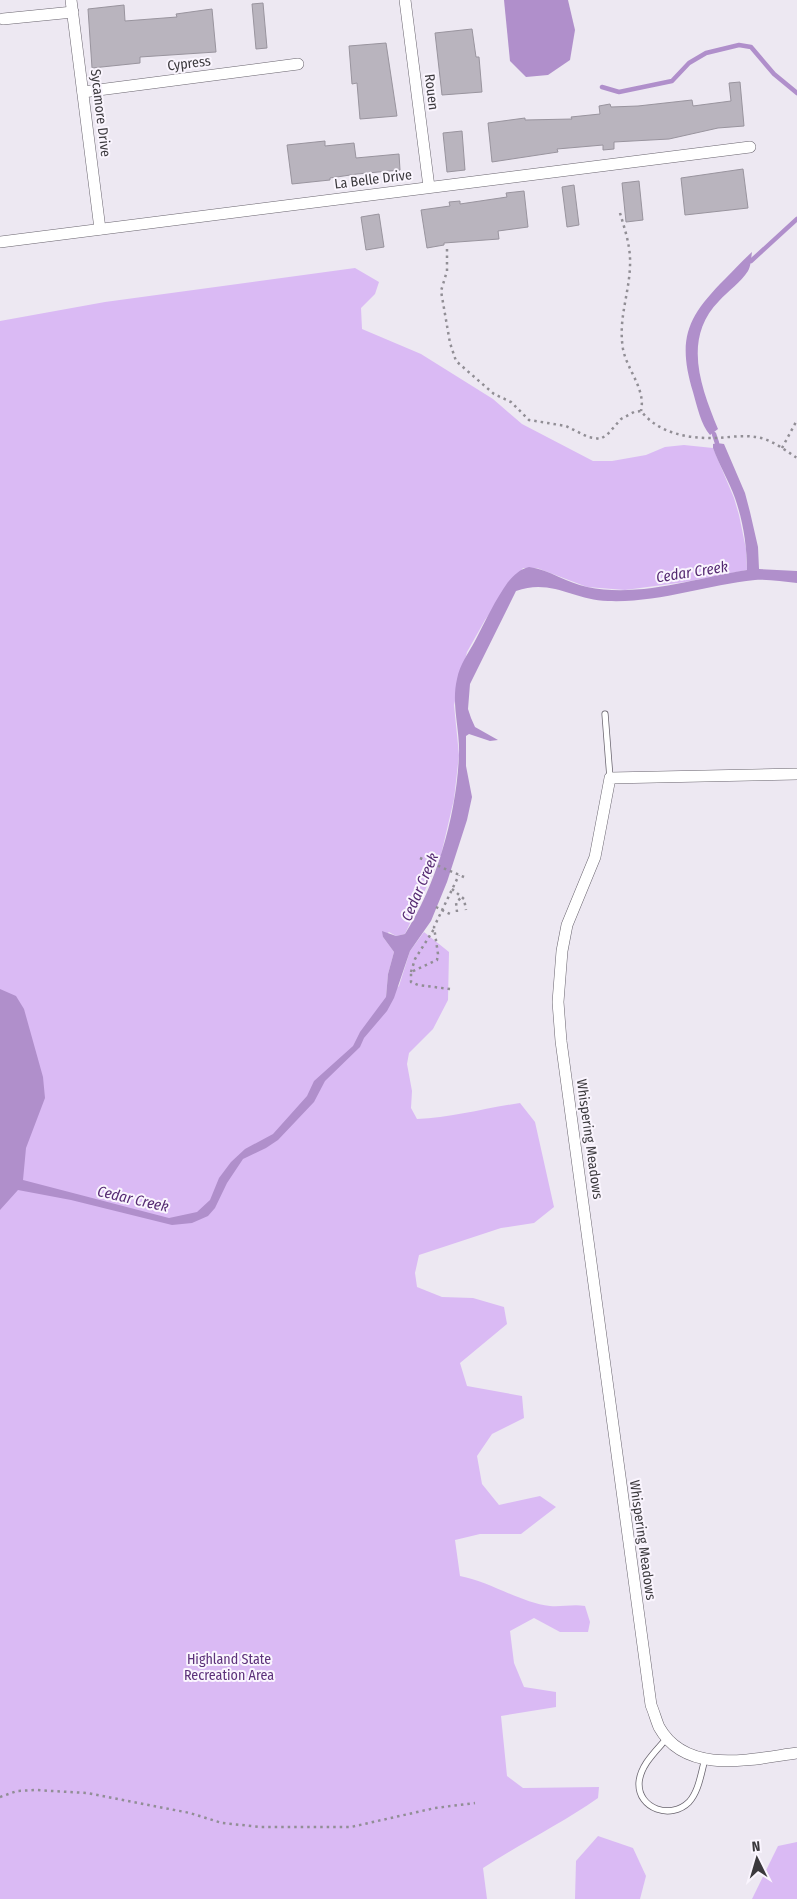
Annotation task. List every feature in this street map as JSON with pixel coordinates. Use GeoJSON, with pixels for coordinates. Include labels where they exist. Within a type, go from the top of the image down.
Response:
{"type":"FeatureCollection","features":[{"type":"Feature","properties":{"kind":"street","name":"Sycamore Drive"},"geometry":{"type":"LineString","coordinates":[[71,0],[100,229]]}},
{"type":"Feature","properties":{"kind":"street","name":"Rouen"},"geometry":{"type":"LineString","coordinates":[[405,0],[429,187]]}},
{"type":"Feature","properties":{"kind":"street"},"geometry":{"type":"LineString","coordinates":[[4,19],[73,12]]}},
{"type":"Feature","properties":{"kind":"street","name":"Cypress"},"geometry":{"type":"LineString","coordinates":[[83,92],[298,64]]}},
{"type":"Feature","properties":{"kind":"street","name":"La Belle Drive"},"geometry":{"type":"LineString","coordinates":[[0,242],[750,147]]}},
{"type":"Feature","properties":{"kind":"street"},"geometry":{"type":"LineString","coordinates":[[610,778],[797,774]]}},
{"type":"Feature","properties":{"kind":"street","name":"Whispering Meadows"},"geometry":{"type":"LineString","coordinates":[[610,778],[595,857],[567,925],[562,951],[558,1002],[561,1041],[651,1705],[659,1726],[667,1738]]}},
{"type":"Feature","properties":{"kind":"street"},"geometry":{"type":"LineString","coordinates":[[667,1738],[680,1750],[694,1757],[705,1759],[730,1760],[797,1753]]}},
{"type":"Feature","properties":{"kind":"lane"},"geometry":{"type":"LineString","coordinates":[[605,714],[610,778]]}},
{"type":"Feature","properties":{"kind":"lane"},"geometry":{"type":"LineString","coordinates":[[667,1738],[648,1760],[639,1782],[642,1797],[655,1810],[672,1811],[688,1802],[697,1789],[705,1759]]}},
{"type":"Feature","properties":{"kind":"path"},"geometry":{"type":"LineString","coordinates":[[620,213],[630,250],[630,267],[623,306],[622,333],[624,351],[639,389],[641,411],[659,427],[675,434],[716,438],[757,437],[782,448],[797,458]]}},
{"type":"Feature","properties":{"kind":"path"},"geometry":{"type":"LineString","coordinates":[[448,249],[447,271],[441,291],[450,342],[456,361],[494,394],[510,402],[529,420],[566,426],[600,439],[607,435],[621,419],[634,412],[641,411]]}},
{"type":"Feature","properties":{"kind":"path"},"geometry":{"type":"LineString","coordinates":[[782,448],[797,420]]}},
{"type":"Feature","properties":{"kind":"path"},"geometry":{"type":"LineString","coordinates":[[420,858],[464,876]]}},
{"type":"Feature","properties":{"kind":"path"},"geometry":{"type":"LineString","coordinates":[[450,989],[418,985],[411,982],[411,972],[418,952],[442,911],[457,874]]}},
{"type":"Feature","properties":{"kind":"path"},"geometry":{"type":"LineString","coordinates":[[452,889],[465,902],[466,910]]}},
{"type":"Feature","properties":{"kind":"path"},"geometry":{"type":"LineString","coordinates":[[457,912],[456,902],[461,898]]}},
{"type":"Feature","properties":{"kind":"path"},"geometry":{"type":"LineString","coordinates":[[436,907],[452,915]]}},
{"type":"Feature","properties":{"kind":"path"},"geometry":{"type":"LineString","coordinates":[[411,972],[437,960],[438,954],[434,927]]}},
{"type":"Feature","properties":{"kind":"path"},"geometry":{"type":"LineString","coordinates":[[0,1797],[17,1791],[36,1790],[87,1793],[190,1813],[222,1823],[261,1827],[351,1827],[436,1808],[475,1803]]}},
{"type":"Feature","properties":{"kind":"green space","name":"Highland State Recreation Area"},"geometry":{"type":"Polygon","coordinates":[[[355,268],[379,282],[375,294],[361,308],[362,329],[421,354],[493,399],[522,424],[593,461],[612,461],[646,455],[665,447],[684,445],[713,448],[734,498],[746,549],[747,570],[685,582],[625,590],[587,587],[537,568],[523,568],[485,620],[467,652],[454,705],[459,755],[454,799],[441,855],[405,934],[396,936],[389,932],[383,937],[394,952],[388,974],[386,997],[399,986],[410,951],[424,932],[449,952],[448,1000],[433,1029],[409,1053],[407,1064],[412,1091],[411,1108],[417,1119],[455,1115],[520,1103],[535,1122],[554,1207],[534,1223],[501,1228],[419,1255],[415,1273],[417,1287],[442,1297],[473,1298],[504,1307],[507,1324],[460,1363],[467,1386],[522,1396],[524,1418],[492,1434],[477,1456],[482,1484],[499,1505],[540,1496],[556,1507],[521,1534],[480,1534],[455,1540],[460,1576],[539,1604],[550,1606],[585,1606],[590,1622],[588,1632],[560,1632],[534,1618],[510,1631],[514,1663],[524,1687],[556,1692],[556,1707],[501,1716],[507,1776],[523,1788],[599,1787],[598,1798],[483,1868],[487,1899],[0,1899],[0,321],[105,302],[355,268]]]}},
{"type":"Feature","properties":{"kind":"green space"},"geometry":{"type":"Polygon","coordinates":[[[598,1836],[633,1848],[646,1876],[640,1899],[575,1899],[576,1861],[598,1836]]]}},
{"type":"Feature","properties":{"kind":"green space"},"geometry":{"type":"Polygon","coordinates":[[[797,1842],[797,1899],[752,1899],[778,1846],[797,1842]]]}},
{"type":"Feature","properties":{"kind":"shaded area"},"geometry":{"type":"Polygon","coordinates":[[[504,0],[568,0],[575,30],[570,60],[548,75],[526,77],[510,61],[504,0]]]}},
{"type":"Feature","properties":{"kind":"shaded area"},"geometry":{"type":"Polygon","coordinates":[[[752,252],[748,271],[719,301],[708,316],[701,331],[698,363],[706,397],[718,429],[710,435],[700,415],[688,373],[686,343],[694,317],[702,305],[752,252]]]}},
{"type":"Feature","properties":{"kind":"shaded area"},"geometry":{"type":"Polygon","coordinates":[[[713,444],[724,444],[745,493],[758,547],[759,569],[797,571],[797,583],[755,580],[664,597],[627,601],[595,600],[551,588],[540,587],[516,591],[470,684],[468,709],[475,727],[498,740],[490,741],[469,734],[466,736],[466,766],[472,797],[467,820],[447,882],[431,921],[410,951],[394,998],[387,1011],[364,1038],[360,1047],[325,1081],[314,1102],[278,1140],[243,1159],[227,1183],[215,1208],[208,1216],[192,1223],[172,1225],[71,1200],[18,1190],[0,1210],[0,989],[16,996],[24,1009],[43,1077],[45,1098],[26,1148],[23,1180],[169,1218],[197,1212],[210,1200],[219,1178],[231,1162],[245,1149],[273,1134],[307,1096],[314,1081],[353,1046],[360,1032],[386,997],[388,974],[394,952],[383,937],[382,931],[396,936],[405,934],[427,893],[436,871],[449,824],[457,777],[459,745],[455,688],[458,674],[490,611],[508,582],[517,573],[529,567],[587,587],[607,590],[647,589],[747,570],[745,543],[738,507],[713,448],[713,444]]]}},
{"type":"Feature","properties":{"kind":"building"},"geometry":{"type":"Polygon","coordinates":[[[263,3],[267,48],[256,49],[252,4],[263,3]]]}},
{"type":"Feature","properties":{"kind":"building"},"geometry":{"type":"Polygon","coordinates":[[[124,5],[125,21],[177,17],[176,14],[212,9],[216,52],[140,57],[140,63],[92,68],[88,9],[124,5]]]}},
{"type":"Feature","properties":{"kind":"building"},"geometry":{"type":"Polygon","coordinates":[[[472,29],[476,57],[479,57],[482,92],[442,95],[435,33],[472,29]]]}},
{"type":"Feature","properties":{"kind":"building"},"geometry":{"type":"Polygon","coordinates":[[[386,43],[397,116],[360,119],[357,83],[352,84],[349,46],[386,43]]]}},
{"type":"Feature","properties":{"kind":"building"},"geometry":{"type":"Polygon","coordinates":[[[740,82],[744,126],[718,128],[669,139],[614,142],[614,149],[603,150],[603,145],[557,149],[558,152],[492,162],[488,123],[525,118],[525,120],[572,119],[571,117],[600,114],[599,106],[610,104],[611,107],[638,106],[692,100],[693,106],[731,101],[729,83],[740,82]]]}},
{"type":"Feature","properties":{"kind":"building"},"geometry":{"type":"Polygon","coordinates":[[[462,131],[465,170],[447,172],[443,133],[462,131]]]}},
{"type":"Feature","properties":{"kind":"building"},"geometry":{"type":"Polygon","coordinates":[[[325,141],[325,146],[354,143],[356,158],[399,154],[400,170],[357,174],[330,178],[330,180],[292,184],[287,145],[325,141]]]}},
{"type":"Feature","properties":{"kind":"building"},"geometry":{"type":"Polygon","coordinates":[[[743,169],[748,208],[685,215],[681,178],[743,169]]]}},
{"type":"Feature","properties":{"kind":"building"},"geometry":{"type":"Polygon","coordinates":[[[639,181],[643,220],[626,222],[622,183],[639,181]]]}},
{"type":"Feature","properties":{"kind":"building"},"geometry":{"type":"Polygon","coordinates":[[[574,185],[579,225],[567,227],[562,187],[574,185]]]}},
{"type":"Feature","properties":{"kind":"building"},"geometry":{"type":"Polygon","coordinates":[[[524,191],[528,227],[498,231],[499,239],[444,243],[444,245],[427,248],[421,210],[450,206],[449,202],[460,201],[460,204],[507,197],[506,193],[524,191]]]}},
{"type":"Feature","properties":{"kind":"building"},"geometry":{"type":"Polygon","coordinates":[[[379,214],[384,247],[366,250],[361,217],[379,214]]]}},
{"type":"Feature","properties":{"kind":"waterway"},"geometry":{"type":"LineString","coordinates":[[602,87],[619,92],[672,81],[689,63],[706,53],[739,45],[751,47],[774,74],[797,93]]}},
{"type":"Feature","properties":{"kind":"waterway"},"geometry":{"type":"LineString","coordinates":[[751,261],[797,219]]}},
{"type":"Feature","properties":{"kind":"waterway"},"geometry":{"type":"LineString","coordinates":[[714,434],[717,443]]}},
{"type":"Feature","properties":{"kind":"water label","name":"Cedar Creek"},"geometry":{"type":"Point","coordinates":[692,572]}},
{"type":"Feature","properties":{"kind":"water label","name":"Cedar Creek"},"geometry":{"type":"Point","coordinates":[420,887]}},
{"type":"Feature","properties":{"kind":"water label","name":"Cedar Creek"},"geometry":{"type":"Point","coordinates":[133,1199]}}]}
